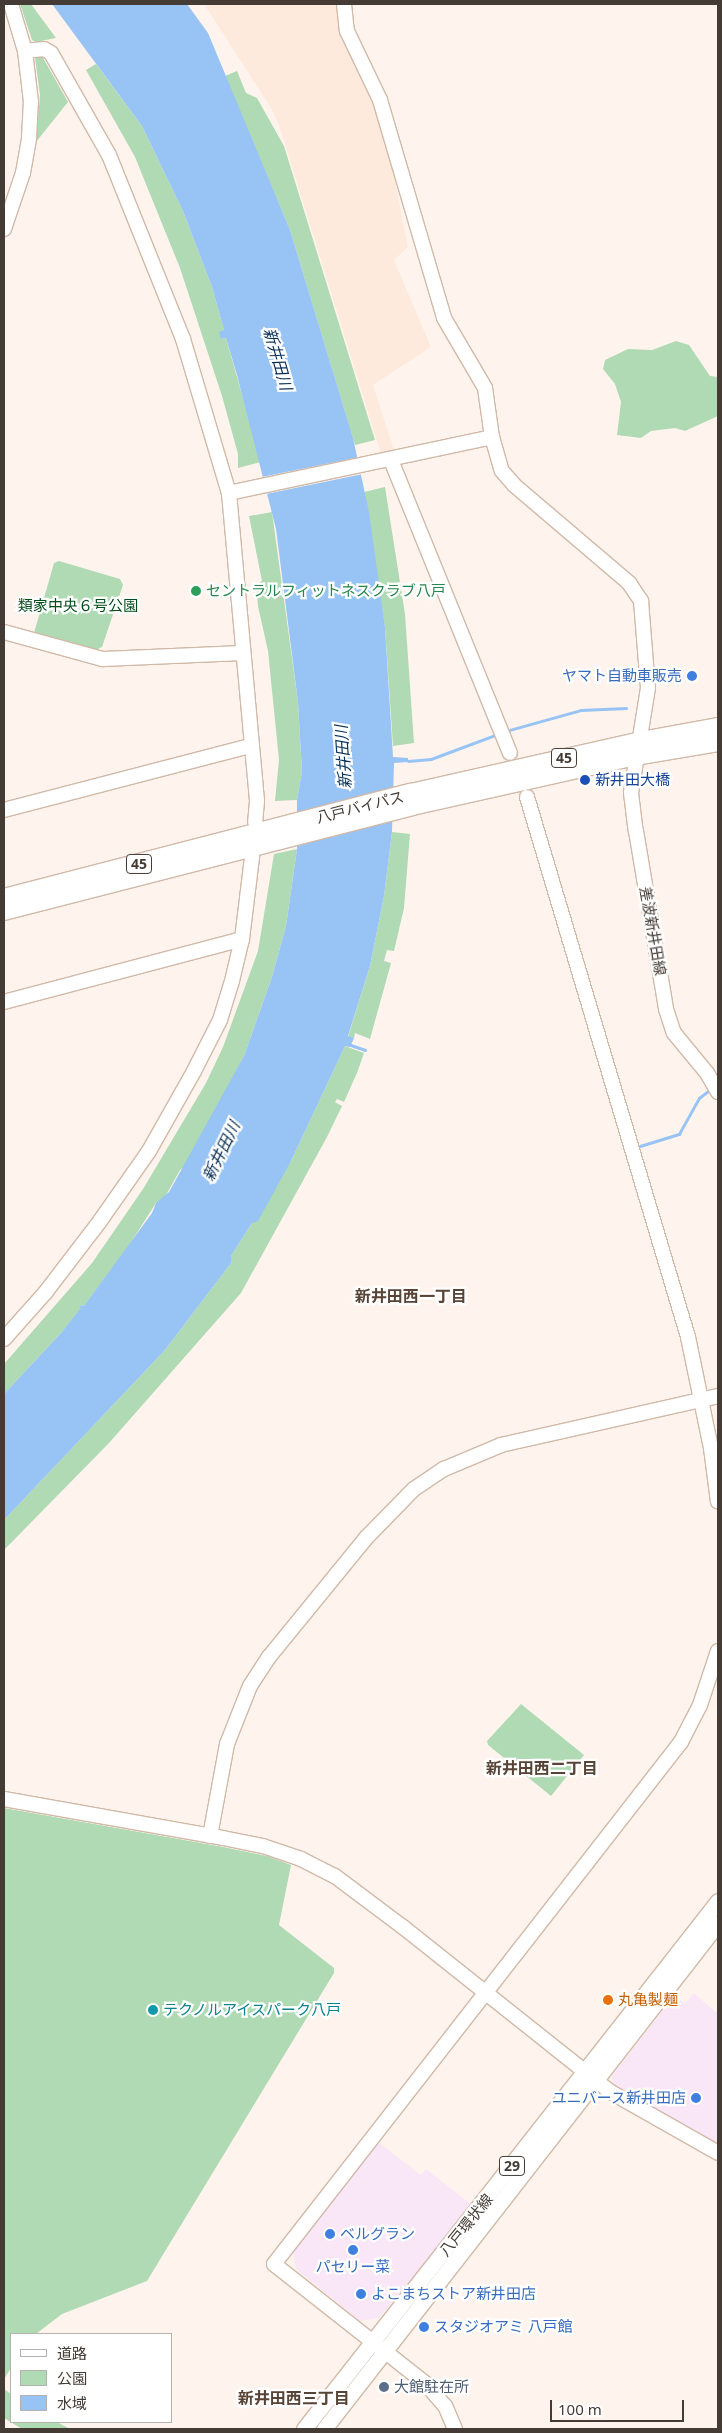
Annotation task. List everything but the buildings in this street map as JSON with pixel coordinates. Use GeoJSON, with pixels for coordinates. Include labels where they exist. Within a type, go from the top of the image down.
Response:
{"type":"FeatureCollection","features":[{"type":"Feature","properties":{"kind":"highway","name":"八戸バイパス"},"geometry":{"type":"LineString","coordinates":[[4,898],[274,835],[412,800],[638,749],[718,727]]}},
{"type":"Feature","properties":{"kind":"highway","name":"八戸バイパス"},"geometry":{"type":"LineString","coordinates":[[638,749],[718,742]]}},
{"type":"Feature","properties":{"kind":"highway","name":"八戸バイパス"},"geometry":{"type":"LineString","coordinates":[[4,911],[274,835]]}},
{"type":"Feature","properties":{"kind":"main road","name":"八戸環状線"},"geometry":{"type":"LineString","coordinates":[[324,2429],[591,2076],[718,1901]]}},
{"type":"Feature","properties":{"kind":"main road","name":"八戸環状線"},"geometry":{"type":"LineString","coordinates":[[304,2429],[371,2341],[718,1923]]}},
{"type":"Feature","properties":{"kind":"street"},"geometry":{"type":"LineString","coordinates":[[4,229],[22,173],[29,138],[30,77],[25,51],[11,4]]}},
{"type":"Feature","properties":{"kind":"street","name":"差波新井田線"},"geometry":{"type":"LineString","coordinates":[[344,4],[347,31],[380,100],[444,318],[485,388],[492,438],[502,471],[514,485],[629,583],[641,601],[648,688],[630,794],[666,1009],[674,1033],[707,1073],[718,1092]]}},
{"type":"Feature","properties":{"kind":"street"},"geometry":{"type":"LineString","coordinates":[[25,51],[44,49],[51,53],[109,155],[182,339],[229,493],[250,746],[257,801],[255,822]]}},
{"type":"Feature","properties":{"kind":"street"},"geometry":{"type":"LineString","coordinates":[[229,493],[492,438]]}},
{"type":"Feature","properties":{"kind":"street"},"geometry":{"type":"LineString","coordinates":[[385,461],[510,753]]}},
{"type":"Feature","properties":{"kind":"street"},"geometry":{"type":"LineString","coordinates":[[4,632],[103,659],[243,653]]}},
{"type":"Feature","properties":{"kind":"street"},"geometry":{"type":"LineString","coordinates":[[4,810],[250,746]]}},
{"type":"Feature","properties":{"kind":"street"},"geometry":{"type":"LineString","coordinates":[[527,797],[660,1239],[701,1399],[718,1502]]}},
{"type":"Feature","properties":{"kind":"street"},"geometry":{"type":"LineString","coordinates":[[4,1339],[45,1293],[149,1151],[220,1020],[242,939],[252,857]]}},
{"type":"Feature","properties":{"kind":"street"},"geometry":{"type":"LineString","coordinates":[[4,1002],[242,939]]}},
{"type":"Feature","properties":{"kind":"street"},"geometry":{"type":"LineString","coordinates":[[210,1836],[227,1744],[250,1686],[269,1657],[389,1512],[444,1470],[501,1445],[718,1396]]}},
{"type":"Feature","properties":{"kind":"street"},"geometry":{"type":"LineString","coordinates":[[455,2429],[445,2406],[425,2382],[274,2264],[681,1742],[700,1705],[718,1651]]}},
{"type":"Feature","properties":{"kind":"street"},"geometry":{"type":"LineString","coordinates":[[4,1799],[272,1849],[335,1876],[632,2107],[718,2154]]}},
{"type":"Feature","properties":{"kind":"shaded area"},"geometry":{"type":"Polygon","coordinates":[[[204,4],[340,4],[382,117],[408,247],[394,260],[431,347],[373,385],[394,450],[381,454],[280,128],[271,108],[204,4]]]}},
{"type":"Feature","properties":{"kind":"shaded area"},"geometry":{"type":"Polygon","coordinates":[[[694,1993],[718,2014],[718,2144],[653,2111],[613,2084],[612,2076],[675,1995],[685,2004],[694,1993]]]}},
{"type":"Feature","properties":{"kind":"shaded area"},"geometry":{"type":"Polygon","coordinates":[[[378,2142],[421,2175],[426,2169],[472,2205],[379,2318],[360,2321],[296,2269],[293,2252],[378,2142]]]}},
{"type":"Feature","properties":{"kind":"green space"},"geometry":{"type":"Polygon","coordinates":[[[20,4],[31,4],[56,38],[36,42],[32,40],[20,4]]]}},
{"type":"Feature","properties":{"kind":"green space"},"geometry":{"type":"Polygon","coordinates":[[[42,56],[68,102],[36,142],[40,95],[35,58],[42,56]]]}},
{"type":"Feature","properties":{"kind":"green space"},"geometry":{"type":"Polygon","coordinates":[[[96,64],[142,126],[183,211],[212,287],[224,330],[221,339],[226,338],[261,462],[238,468],[238,454],[222,396],[180,268],[135,157],[86,70],[96,64]]]}},
{"type":"Feature","properties":{"kind":"green space"},"geometry":{"type":"Polygon","coordinates":[[[237,71],[246,93],[257,98],[284,146],[375,440],[355,445],[290,230],[225,76],[237,71]]]}},
{"type":"Feature","properties":{"kind":"green space"},"geometry":{"type":"Polygon","coordinates":[[[676,341],[689,345],[710,376],[718,377],[718,416],[685,431],[675,428],[651,431],[641,438],[617,435],[621,402],[615,384],[603,369],[605,360],[628,349],[652,350],[676,341]]]}},
{"type":"Feature","properties":{"kind":"green space"},"geometry":{"type":"Polygon","coordinates":[[[385,487],[405,614],[414,743],[393,746],[385,627],[364,492],[385,487]]]}},
{"type":"Feature","properties":{"kind":"green space"},"geometry":{"type":"Polygon","coordinates":[[[272,512],[298,702],[302,772],[297,800],[275,801],[279,760],[268,651],[258,606],[256,585],[262,581],[249,516],[272,512]]]}},
{"type":"Feature","properties":{"kind":"green space","name":"類家中央６号公園"},"geometry":{"type":"Polygon","coordinates":[[[59,561],[120,579],[123,585],[102,647],[94,651],[34,633],[54,563],[59,561]]]}},
{"type":"Feature","properties":{"kind":"green space"},"geometry":{"type":"Polygon","coordinates":[[[392,832],[410,834],[404,908],[394,951],[387,950],[384,961],[391,963],[370,1039],[355,1033],[354,1038],[348,1037],[370,966],[384,896],[392,832]]]}},
{"type":"Feature","properties":{"kind":"green space"},"geometry":{"type":"Polygon","coordinates":[[[297,849],[286,926],[272,977],[244,1056],[218,1107],[187,1164],[180,1170],[165,1197],[156,1203],[126,1250],[84,1306],[79,1305],[82,1308],[61,1333],[4,1394],[4,1364],[92,1263],[143,1189],[206,1083],[223,1047],[258,951],[274,854],[297,849]]]}},
{"type":"Feature","properties":{"kind":"green space"},"geometry":{"type":"Polygon","coordinates":[[[345,1046],[364,1053],[357,1073],[344,1102],[337,1099],[335,1102],[342,1106],[327,1137],[241,1293],[109,1443],[4,1550],[4,1520],[165,1350],[231,1263],[231,1256],[291,1161],[345,1046]]]}},
{"type":"Feature","properties":{"kind":"green space"},"geometry":{"type":"Polygon","coordinates":[[[521,1704],[584,1755],[551,1796],[488,1745],[487,1741],[521,1704]]]}},
{"type":"Feature","properties":{"kind":"green space"},"geometry":{"type":"Polygon","coordinates":[[[4,1808],[218,1846],[267,1856],[291,1865],[279,1925],[334,1968],[334,1973],[147,2281],[62,2314],[37,2333],[10,2333],[10,2370],[4,2379],[4,1808]]]}},
{"type":"Feature","properties":{"kind":"green space"},"geometry":{"type":"Polygon","coordinates":[[[4,2389],[10,2393],[10,2422],[4,2418],[4,2389]]]}},
{"type":"Feature","properties":{"kind":"green space"},"geometry":{"type":"Polygon","coordinates":[[[12,2423],[59,2423],[70,2429],[22,2429],[12,2423]]]}},
{"type":"Feature","properties":{"kind":"water","name":"新井田川"},"geometry":{"type":"Polygon","coordinates":[[[52,4],[187,4],[208,33],[290,230],[353,438],[369,512],[385,627],[393,757],[408,758],[408,762],[394,763],[392,832],[384,896],[370,966],[348,1036],[354,1038],[350,1047],[345,1046],[291,1161],[258,1221],[252,1223],[231,1256],[231,1263],[165,1350],[4,1520],[4,1394],[61,1333],[81,1308],[79,1305],[84,1306],[152,1213],[156,1203],[169,1192],[244,1056],[272,977],[286,926],[297,849],[297,800],[302,772],[298,702],[276,529],[237,375],[226,338],[221,339],[219,332],[224,330],[212,287],[183,211],[142,126],[52,4]]]}},
{"type":"Feature","properties":{"kind":"pier"},"geometry":{"type":"Polygon","coordinates":[[[360,457],[363,474],[266,494],[262,477],[360,457]]]}},
{"type":"Feature","properties":{"kind":"waterway"},"geometry":{"type":"LineString","coordinates":[[506,731],[581,710],[626,708]]}},
{"type":"Feature","properties":{"kind":"waterway"},"geometry":{"type":"LineString","coordinates":[[408,761],[431,759],[498,734]]}},
{"type":"Feature","properties":{"kind":"waterway"},"geometry":{"type":"LineString","coordinates":[[348,1044],[365,1050]]}},
{"type":"Feature","properties":{"kind":"waterway"},"geometry":{"type":"LineString","coordinates":[[640,1146],[679,1134],[699,1098],[711,1089]]}},
{"type":"Feature","properties":{"kind":"place","name":"セントラルフィットネスクラブ八戸"},"geometry":{"type":"Point","coordinates":[196,591]}},
{"type":"Feature","properties":{"kind":"place","name":"ヤマト自動車販売"},"geometry":{"type":"Point","coordinates":[692,676]}},
{"type":"Feature","properties":{"kind":"place","name":"新井田大橋"},"geometry":{"type":"Point","coordinates":[585,780]}},
{"type":"Feature","properties":{"kind":"place","name":"丸亀製麺"},"geometry":{"type":"Point","coordinates":[608,2000]}},
{"type":"Feature","properties":{"kind":"place","name":"テクノルアイスパーク八戸"},"geometry":{"type":"Point","coordinates":[153,2010]}},
{"type":"Feature","properties":{"kind":"place","name":"ユニバース新井田店"},"geometry":{"type":"Point","coordinates":[696,2098]}},
{"type":"Feature","properties":{"kind":"place","name":"ベルグラン"},"geometry":{"type":"Point","coordinates":[330,2234]}},
{"type":"Feature","properties":{"kind":"place","name":"パセリー菜"},"geometry":{"type":"Point","coordinates":[353,2250]}},
{"type":"Feature","properties":{"kind":"place","name":"よこまちストア新井田店"},"geometry":{"type":"Point","coordinates":[361,2294]}},
{"type":"Feature","properties":{"kind":"place","name":"スタジオアミ 八戸館"},"geometry":{"type":"Point","coordinates":[424,2327]}},
{"type":"Feature","properties":{"kind":"place","name":"大館駐在所"},"geometry":{"type":"Point","coordinates":[384,2387]}},
{"type":"Feature","properties":{"kind":"district","name":"新井田西一丁目"},"geometry":{"type":"Point","coordinates":[411,1296]}},
{"type":"Feature","properties":{"kind":"district","name":"新井田西二丁目"},"geometry":{"type":"Point","coordinates":[542,1768]}},
{"type":"Feature","properties":{"kind":"district","name":"新井田西三丁目"},"geometry":{"type":"Point","coordinates":[294,2398]}}]}
